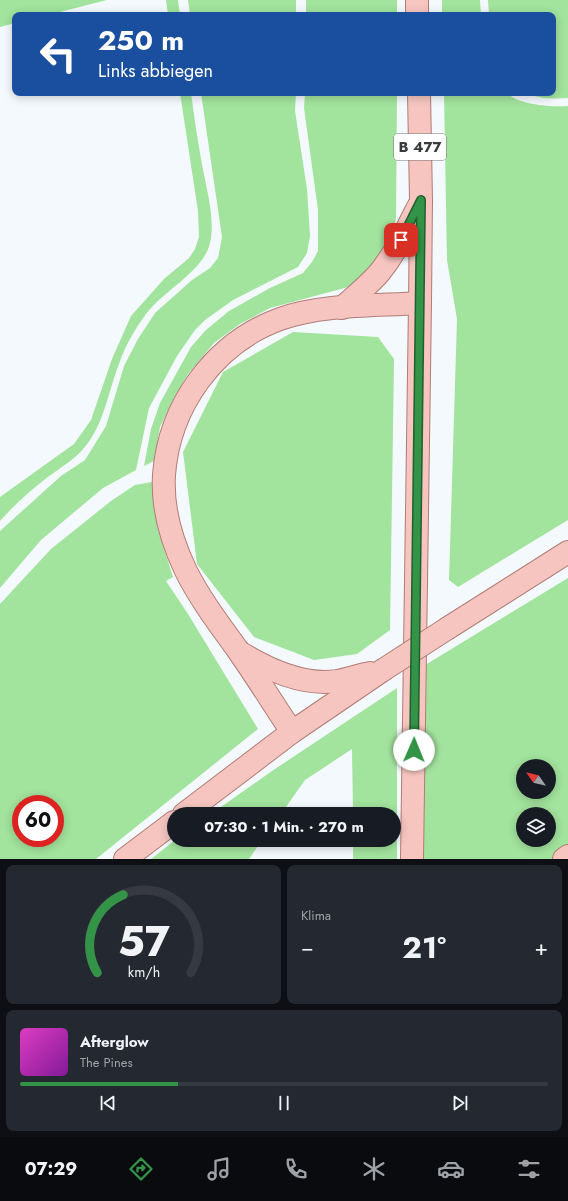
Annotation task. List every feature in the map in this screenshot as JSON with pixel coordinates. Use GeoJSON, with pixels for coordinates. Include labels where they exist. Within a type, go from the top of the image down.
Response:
{"type":"FeatureCollection","features":[{"type":"Feature","properties":{"kind":"main road"},"geometry":{"type":"LineString","coordinates":[[417,0],[417,12]]}},
{"type":"Feature","properties":{"kind":"main road","name":"B 477"},"geometry":{"type":"LineString","coordinates":[[412,859],[421,200],[419,96]]}},
{"type":"Feature","properties":{"kind":"main road"},"geometry":{"type":"LineString","coordinates":[[342,308],[365,288],[380,272],[395,251],[421,200]]}},
{"type":"Feature","properties":{"kind":"main road"},"geometry":{"type":"LineString","coordinates":[[292,732],[199,595],[186,570],[168,522],[164,476],[167,449],[174,425],[183,402],[198,380],[215,360],[236,343],[258,329],[280,319],[304,312],[420,303]]}},
{"type":"Feature","properties":{"kind":"main road"},"geometry":{"type":"LineString","coordinates":[[193,807],[292,732],[383,670],[568,552]]}},
{"type":"Feature","properties":{"kind":"main road"},"geometry":{"type":"LineString","coordinates":[[238,652],[264,666],[288,676],[316,681],[336,681],[383,670]]}},
{"type":"Feature","properties":{"kind":"main road"},"geometry":{"type":"LineString","coordinates":[[125,859],[167,827]]}},
{"type":"Feature","properties":{"kind":"main road"},"geometry":{"type":"LineString","coordinates":[[564,859],[568,856]]}},
{"type":"Feature","properties":{"kind":"green space"},"geometry":{"type":"Polygon","coordinates":[[[0,0],[107,0],[60,12],[12,12],[12,24],[0,27],[0,0]]]}},
{"type":"Feature","properties":{"kind":"green space"},"geometry":{"type":"Polygon","coordinates":[[[166,0],[178,0],[180,12],[168,12],[166,0]]]}},
{"type":"Feature","properties":{"kind":"green space"},"geometry":{"type":"Polygon","coordinates":[[[188,0],[296,0],[296,12],[190,12],[188,0]]]}},
{"type":"Feature","properties":{"kind":"green space"},"geometry":{"type":"Polygon","coordinates":[[[306,0],[397,0],[397,12],[306,12],[306,0]]]}},
{"type":"Feature","properties":{"kind":"green space"},"geometry":{"type":"Polygon","coordinates":[[[442,0],[480,0],[481,12],[442,12],[442,0]]]}},
{"type":"Feature","properties":{"kind":"green space"},"geometry":{"type":"Polygon","coordinates":[[[488,0],[568,0],[568,98],[547,98],[536,96],[556,96],[556,12],[489,12],[488,0]]]}},
{"type":"Feature","properties":{"kind":"green space"},"geometry":{"type":"Polygon","coordinates":[[[180,96],[191,96],[211,212],[212,233],[206,253],[200,263],[191,272],[154,305],[138,326],[121,357],[101,419],[91,439],[80,453],[27,494],[0,521],[0,497],[74,444],[91,420],[112,359],[131,316],[164,279],[189,258],[195,249],[199,237],[198,211],[180,96]]]}},
{"type":"Feature","properties":{"kind":"green space"},"geometry":{"type":"Polygon","coordinates":[[[201,96],[296,96],[295,111],[307,189],[310,236],[307,253],[298,267],[233,300],[205,320],[195,330],[177,356],[149,408],[136,470],[103,488],[41,540],[0,588],[0,531],[61,476],[85,460],[106,426],[124,366],[138,339],[155,313],[192,280],[210,268],[218,258],[222,237],[201,96]]]}},
{"type":"Feature","properties":{"kind":"green space"},"geometry":{"type":"Polygon","coordinates":[[[305,96],[397,96],[396,218],[391,240],[356,285],[270,308],[240,324],[214,343],[188,374],[175,396],[160,427],[154,461],[144,466],[151,429],[160,403],[191,347],[206,330],[229,311],[270,288],[303,273],[312,262],[318,251],[318,210],[304,108],[305,96]]]}},
{"type":"Feature","properties":{"kind":"green space"},"geometry":{"type":"Polygon","coordinates":[[[444,96],[511,96],[527,103],[568,106],[568,520],[458,587],[449,580],[457,319],[447,260],[444,96]]]}},
{"type":"Feature","properties":{"kind":"green space"},"geometry":{"type":"Polygon","coordinates":[[[293,332],[378,337],[394,359],[390,630],[357,654],[314,660],[254,637],[197,564],[183,452],[223,372],[293,332]]]}},
{"type":"Feature","properties":{"kind":"green space"},"geometry":{"type":"Polygon","coordinates":[[[152,482],[158,530],[173,577],[166,581],[188,614],[258,729],[96,859],[0,859],[0,604],[51,549],[111,501],[135,485],[152,482]]]}},
{"type":"Feature","properties":{"kind":"green space"},"geometry":{"type":"Polygon","coordinates":[[[568,578],[568,859],[420,859],[422,667],[568,578]]]}},
{"type":"Feature","properties":{"kind":"green space"},"geometry":{"type":"Polygon","coordinates":[[[397,688],[397,807],[353,807],[352,749],[305,780],[286,807],[221,807],[272,771],[397,688]]]}},
{"type":"Feature","properties":{"kind":"green space"},"geometry":{"type":"Polygon","coordinates":[[[167,846],[257,847],[249,859],[151,859],[167,846]]]}},
{"type":"Feature","properties":{"kind":"green space"},"geometry":{"type":"Polygon","coordinates":[[[353,847],[397,847],[397,859],[353,859],[353,847]]]}},
{"type":"Feature","properties":{"kind":"route"},"geometry":{"type":"LineString","coordinates":[[401,240],[421,200],[414,750]]}}]}
